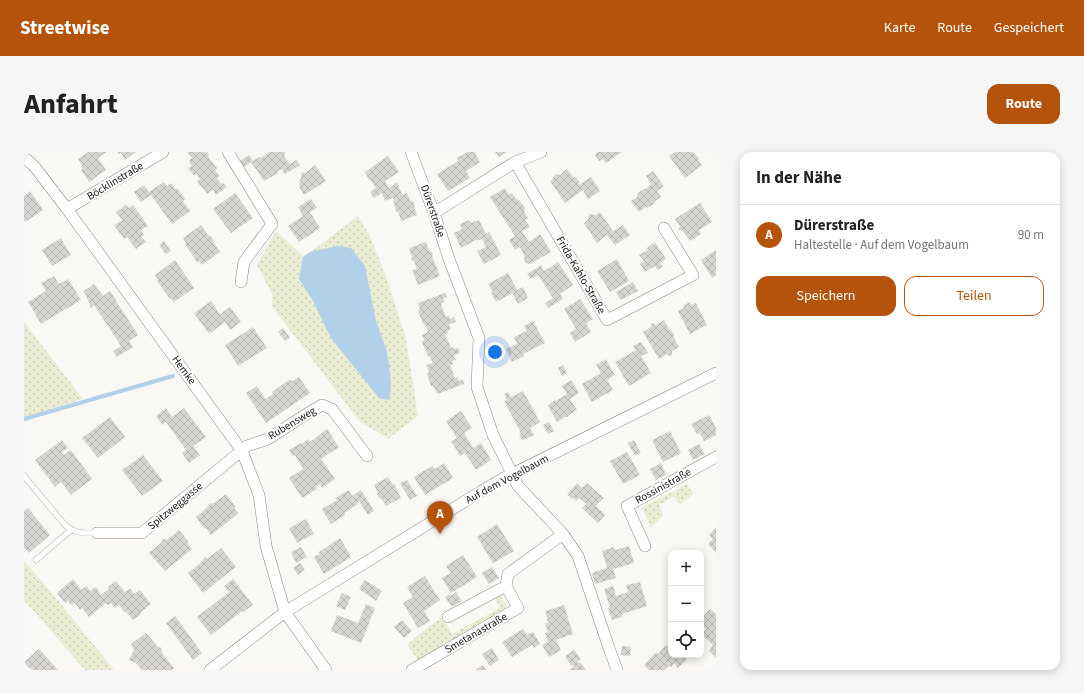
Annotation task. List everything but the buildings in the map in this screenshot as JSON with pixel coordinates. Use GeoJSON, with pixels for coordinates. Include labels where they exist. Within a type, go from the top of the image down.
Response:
{"type":"FeatureCollection","features":[{"type":"Feature","properties":{"kind":"street","name":"Böcklinstraße"},"geometry":{"type":"LineString","coordinates":[[67,209],[163,152]]}},
{"type":"Feature","properties":{"kind":"street"},"geometry":{"type":"LineString","coordinates":[[228,152],[272,224],[244,262],[241,282]]}},
{"type":"Feature","properties":{"kind":"street","name":"Dürerstraße"},"geometry":{"type":"LineString","coordinates":[[412,152],[479,338],[477,388],[493,435],[513,474]]}},
{"type":"Feature","properties":{"kind":"street"},"geometry":{"type":"LineString","coordinates":[[434,213],[516,162],[541,152]]}},
{"type":"Feature","properties":{"kind":"street","name":"Hemke"},"geometry":{"type":"LineString","coordinates":[[24,157],[34,166],[67,209],[242,451],[259,495],[266,546],[284,612]]}},
{"type":"Feature","properties":{"kind":"street","name":"Frida-Kahlo-Straße"},"geometry":{"type":"LineString","coordinates":[[516,162],[607,320],[693,275],[664,228]]}},
{"type":"Feature","properties":{"kind":"street","name":"Auf dem Vogelbaum"},"geometry":{"type":"LineString","coordinates":[[210,670],[284,612],[480,492],[513,474],[716,373]]}},
{"type":"Feature","properties":{"kind":"street","name":"Rubensweg"},"geometry":{"type":"LineString","coordinates":[[242,451],[247,446],[268,439],[322,405],[332,409],[367,456]]}},
{"type":"Feature","properties":{"kind":"street","name":"Spitzweggasse"},"geometry":{"type":"LineString","coordinates":[[97,533],[142,534],[242,451]]}},
{"type":"Feature","properties":{"kind":"street","name":"Rossinistraße"},"geometry":{"type":"LineString","coordinates":[[646,546],[627,506],[716,457]]}},
{"type":"Feature","properties":{"kind":"street"},"geometry":{"type":"LineString","coordinates":[[513,474],[518,486],[562,534],[578,556],[617,670]]}},
{"type":"Feature","properties":{"kind":"street"},"geometry":{"type":"LineString","coordinates":[[448,617],[506,586],[508,574],[562,534]]}},
{"type":"Feature","properties":{"kind":"street","name":"Smetanastraße"},"geometry":{"type":"LineString","coordinates":[[412,670],[518,608],[506,586]]}},
{"type":"Feature","properties":{"kind":"street"},"geometry":{"type":"LineString","coordinates":[[284,612],[326,670]]}},
{"type":"Feature","properties":{"kind":"lane"},"geometry":{"type":"LineString","coordinates":[[24,476],[71,530],[83,533],[97,533]]}},
{"type":"Feature","properties":{"kind":"lane"},"geometry":{"type":"LineString","coordinates":[[36,560],[71,530]]}},
{"type":"Feature","properties":{"kind":"green space"},"geometry":{"type":"Polygon","coordinates":[[[358,216],[369,234],[388,282],[406,339],[418,416],[388,439],[360,422],[271,305],[273,296],[257,265],[276,231],[304,257],[358,216]]]}},
{"type":"Feature","properties":{"kind":"green space"},"geometry":{"type":"Polygon","coordinates":[[[24,322],[83,399],[24,419],[24,322]]]}},
{"type":"Feature","properties":{"kind":"green space"},"geometry":{"type":"Polygon","coordinates":[[[687,484],[693,494],[680,505],[674,496],[659,505],[663,516],[651,527],[642,508],[687,484]]]}},
{"type":"Feature","properties":{"kind":"green space"},"geometry":{"type":"Polygon","coordinates":[[[24,561],[114,670],[85,670],[24,600],[24,561]]]}},
{"type":"Feature","properties":{"kind":"green space"},"geometry":{"type":"Polygon","coordinates":[[[499,593],[508,609],[421,659],[418,660],[407,645],[441,618],[452,634],[500,608],[494,596],[499,593]]]}},
{"type":"Feature","properties":{"kind":"water"},"geometry":{"type":"Polygon","coordinates":[[[338,246],[351,248],[365,266],[376,321],[386,349],[389,363],[391,385],[389,400],[379,398],[331,338],[312,299],[299,279],[303,257],[310,252],[338,246]]]}},
{"type":"Feature","properties":{"kind":"waterway"},"geometry":{"type":"LineString","coordinates":[[24,419],[173,376]]}},
{"type":"Feature","properties":{"kind":"place","name":"Dürerstraße"},"geometry":{"type":"Point","coordinates":[440,534]}}]}
